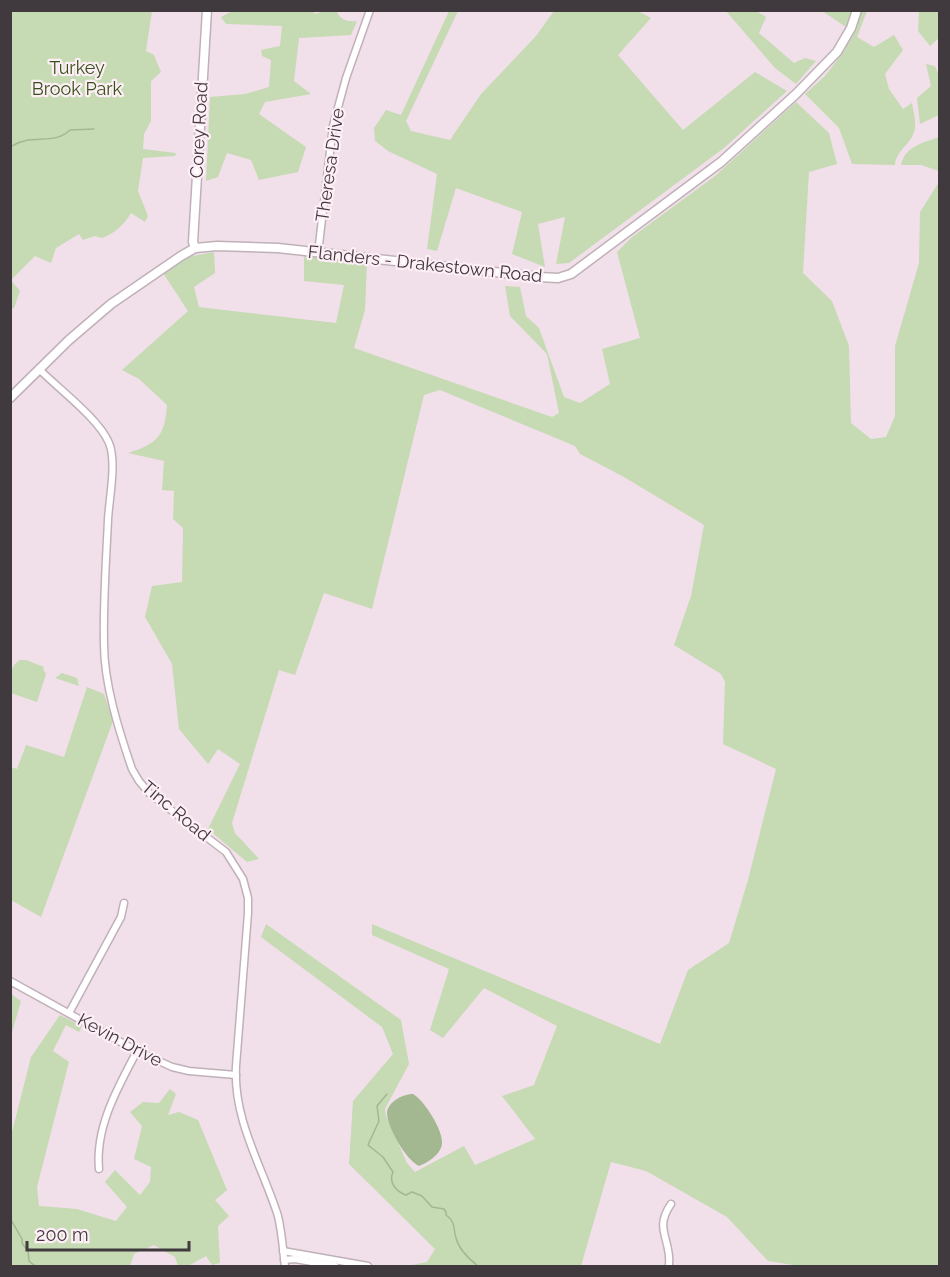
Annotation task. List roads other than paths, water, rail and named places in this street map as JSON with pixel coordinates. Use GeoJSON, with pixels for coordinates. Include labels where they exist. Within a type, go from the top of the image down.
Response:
{"type":"FeatureCollection","features":[{"type":"Feature","properties":{"kind":"street","name":"Corey Road"},"geometry":{"type":"LineString","coordinates":[[195,248],[193,242],[207,10]]}},
{"type":"Feature","properties":{"kind":"street","name":"Theresa Drive"},"geometry":{"type":"LineString","coordinates":[[318,253],[333,126],[346,78],[370,10]]}},
{"type":"Feature","properties":{"kind":"street","name":"Flanders - Drakestown Road"},"geometry":{"type":"LineString","coordinates":[[195,248],[247,247],[539,277],[558,278],[571,274],[721,162],[796,94],[837,52],[851,28],[857,10]]}},
{"type":"Feature","properties":{"kind":"street"},"geometry":{"type":"LineString","coordinates":[[10,398],[69,340],[111,304],[195,248]]}},
{"type":"Feature","properties":{"kind":"street","name":"Tinc Road"},"geometry":{"type":"LineString","coordinates":[[40,370],[99,428],[111,448],[104,655],[110,689],[132,769],[138,781],[150,794],[228,855],[241,874],[246,888],[248,913],[236,1075],[241,1115],[277,1215],[284,1263]]}},
{"type":"Feature","properties":{"kind":"street"},"geometry":{"type":"LineString","coordinates":[[69,1013],[121,917],[124,903]]}},
{"type":"Feature","properties":{"kind":"street","name":"Kevin Drive"},"geometry":{"type":"LineString","coordinates":[[10,981],[165,1064],[189,1071],[236,1075]]}},
{"type":"Feature","properties":{"kind":"street"},"geometry":{"type":"LineString","coordinates":[[99,1169],[98,1159],[107,1112],[137,1051]]}},
{"type":"Feature","properties":{"kind":"street"},"geometry":{"type":"LineString","coordinates":[[669,1266],[669,1249],[662,1223],[671,1204]]}},
{"type":"Feature","properties":{"kind":"street"},"geometry":{"type":"LineString","coordinates":[[283,1251],[368,1266]]}},
{"type":"Feature","properties":{"kind":"street"},"geometry":{"type":"LineString","coordinates":[[284,1263],[295,1259],[335,1266]]}},
{"type":"Feature","properties":{"kind":"waterway"},"geometry":{"type":"LineString","coordinates":[[10,145],[27,140],[50,139],[64,135],[70,130],[94,129]]}},
{"type":"Feature","properties":{"kind":"waterway"},"geometry":{"type":"LineString","coordinates":[[387,1094],[377,1106],[379,1121],[368,1145],[383,1157],[393,1172],[392,1180],[399,1192],[406,1195],[412,1192],[422,1196],[432,1207],[444,1209],[453,1223],[459,1246],[478,1266]]}},
{"type":"Feature","properties":{"kind":"waterway"},"geometry":{"type":"LineString","coordinates":[[10,1218],[28,1251],[29,1261],[35,1266]]}},
{"type":"Feature","properties":{"kind":"park label","name":"Turkey Brook Park"},"geometry":{"type":"Point","coordinates":[77,78]}}]}
